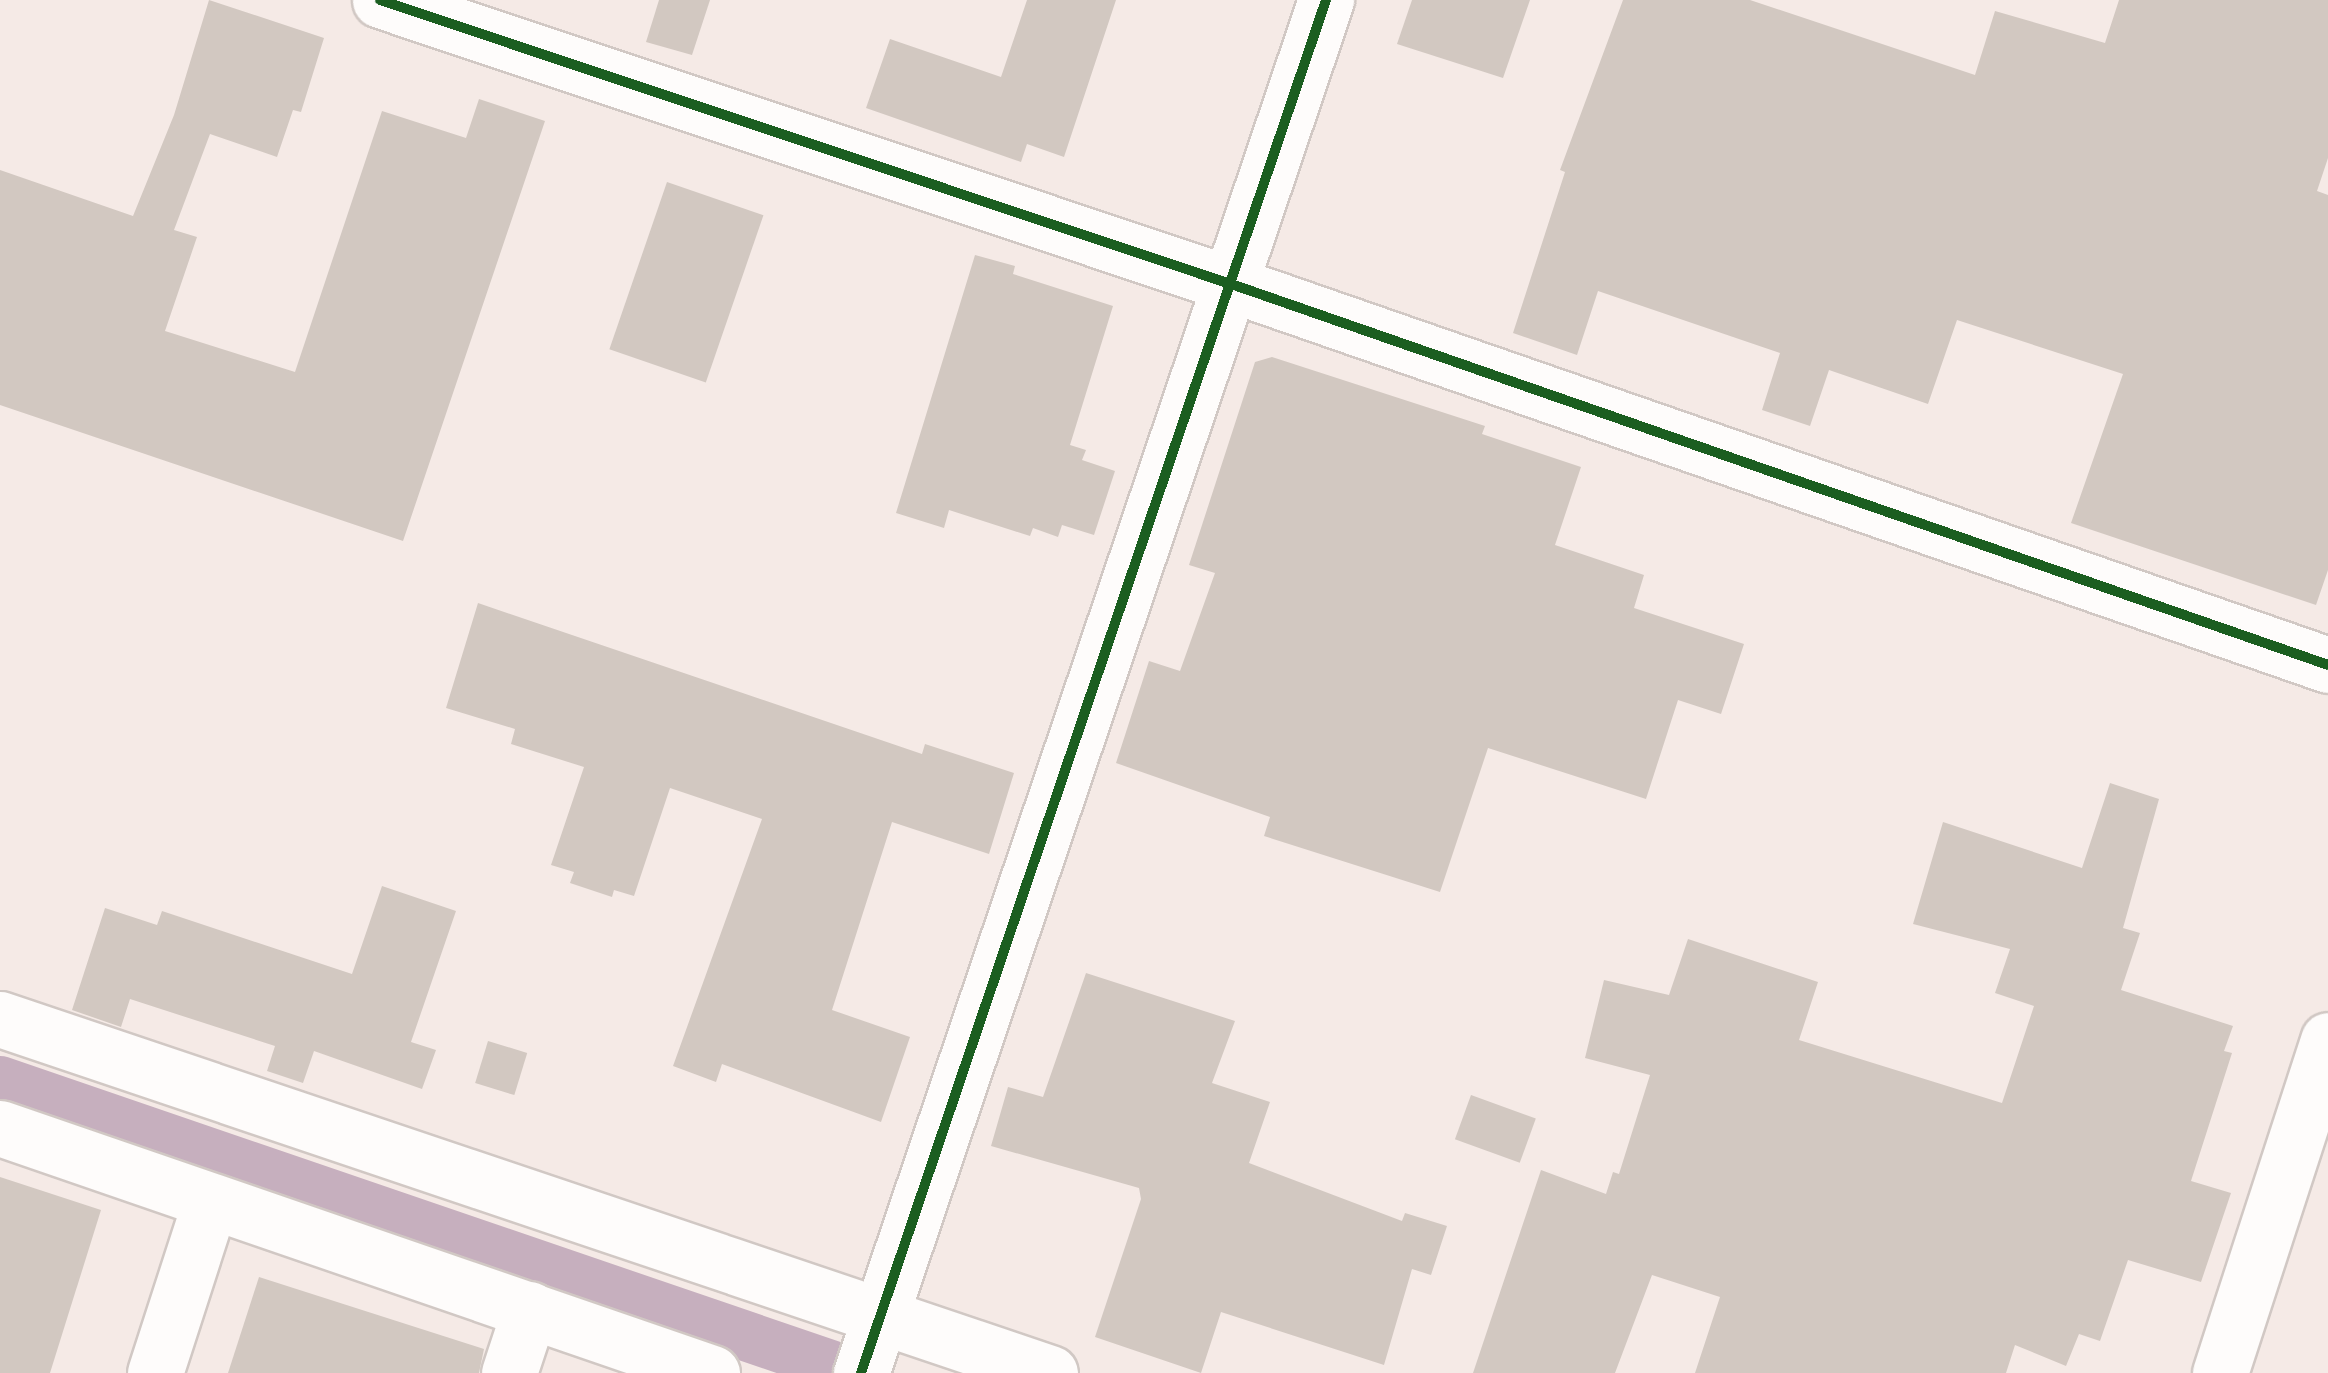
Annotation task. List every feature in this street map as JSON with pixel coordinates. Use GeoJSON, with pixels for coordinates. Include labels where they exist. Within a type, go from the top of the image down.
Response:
{"type":"FeatureCollection","features":[{"type":"Feature","properties":{"kind":"street"},"geometry":{"type":"LineString","coordinates":[[380,0],[1234,285],[2328,665]]}},
{"type":"Feature","properties":{"kind":"street"},"geometry":{"type":"LineString","coordinates":[[871,1344],[1234,285],[1326,0]]}},
{"type":"Feature","properties":{"kind":"street"},"geometry":{"type":"LineString","coordinates":[[0,1019],[871,1344],[1050,1373]]}},
{"type":"Feature","properties":{"kind":"street"},"geometry":{"type":"LineString","coordinates":[[2220,1373],[2328,1040]]}},
{"type":"Feature","properties":{"kind":"street"},"geometry":{"type":"LineString","coordinates":[[0,1128],[210,1204],[712,1373]]}},
{"type":"Feature","properties":{"kind":"street"},"geometry":{"type":"LineString","coordinates":[[155,1373],[210,1204]]}},
{"type":"Feature","properties":{"kind":"street"},"geometry":{"type":"LineString","coordinates":[[508,1373],[530,1309]]}},
{"type":"Feature","properties":{"kind":"building"},"geometry":{"type":"Polygon","coordinates":[[[209,0],[324,38],[301,112],[293,110],[277,157],[210,134],[174,230],[197,237],[165,331],[295,372],[382,111],[466,138],[479,99],[545,121],[403,541],[0,405],[0,170],[133,216],[174,115],[209,0]]]}},
{"type":"Feature","properties":{"kind":"building"},"geometry":{"type":"Polygon","coordinates":[[[659,0],[710,0],[692,55],[646,42],[659,0]]]}},
{"type":"Feature","properties":{"kind":"building"},"geometry":{"type":"Polygon","coordinates":[[[1027,0],[1116,0],[1064,157],[1027,144],[1021,162],[866,108],[890,39],[1001,77],[1027,0]]]}},
{"type":"Feature","properties":{"kind":"building"},"geometry":{"type":"Polygon","coordinates":[[[1412,0],[1530,0],[1503,78],[1397,44],[1412,0]]]}},
{"type":"Feature","properties":{"kind":"building"},"geometry":{"type":"Polygon","coordinates":[[[1623,0],[1750,0],[1975,75],[1995,11],[2105,43],[2119,0],[2328,0],[2328,158],[2317,191],[2328,195],[2328,570],[2316,605],[2071,523],[2123,374],[1957,320],[1928,404],[1829,370],[1810,426],[1762,410],[1780,353],[1598,291],[1577,355],[1513,333],[1565,172],[1560,170],[1623,0]]]}},
{"type":"Feature","properties":{"kind":"building"},"geometry":{"type":"Polygon","coordinates":[[[667,182],[763,215],[706,383],[609,349],[667,182]]]}},
{"type":"Feature","properties":{"kind":"building"},"geometry":{"type":"Polygon","coordinates":[[[975,255],[1015,266],[1013,274],[1113,306],[1070,445],[1086,450],[1082,460],[1115,471],[1094,535],[1062,525],[1058,537],[1033,528],[1030,536],[949,510],[944,528],[896,513],[975,255]]]}},
{"type":"Feature","properties":{"kind":"building"},"geometry":{"type":"Polygon","coordinates":[[[1272,357],[1485,426],[1482,434],[1581,467],[1555,545],[1644,575],[1634,608],[1744,644],[1721,714],[1678,700],[1646,799],[1488,748],[1440,892],[1264,836],[1270,817],[1116,763],[1149,661],[1180,671],[1215,573],[1189,565],[1255,362],[1272,357]]]}},
{"type":"Feature","properties":{"kind":"building"},"geometry":{"type":"Polygon","coordinates":[[[478,603],[922,754],[925,744],[1014,773],[989,854],[892,822],[832,1010],[910,1037],[881,1122],[722,1064],[716,1082],[673,1066],[762,819],[670,788],[634,896],[614,890],[612,897],[570,883],[574,872],[551,865],[584,767],[511,744],[515,729],[446,708],[478,603]]]}},
{"type":"Feature","properties":{"kind":"building"},"geometry":{"type":"Polygon","coordinates":[[[2110,783],[2159,799],[2123,928],[2140,933],[2121,990],[2233,1026],[2224,1051],[2232,1053],[2191,1181],[2231,1193],[2201,1282],[2128,1260],[2100,1341],[2079,1334],[2066,1366],[2015,1345],[2006,1373],[1695,1373],[1720,1297],[1652,1275],[1615,1373],[1473,1373],[1541,1170],[1606,1194],[1613,1172],[1619,1174],[1650,1075],[1585,1058],[1604,980],[1669,995],[1688,939],[1818,982],[1799,1040],[2002,1103],[2034,1006],[1995,993],[2010,949],[1913,924],[1943,822],[2082,868],[2110,783]]]}},
{"type":"Feature","properties":{"kind":"building"},"geometry":{"type":"Polygon","coordinates":[[[382,886],[456,911],[411,1042],[436,1050],[422,1089],[314,1051],[303,1083],[267,1071],[275,1046],[130,999],[121,1027],[72,1010],[105,908],[157,925],[162,911],[352,974],[382,886]]]}},
{"type":"Feature","properties":{"kind":"building"},"geometry":{"type":"Polygon","coordinates":[[[1086,973],[1235,1021],[1212,1083],[1270,1102],[1249,1163],[1402,1221],[1405,1213],[1447,1226],[1431,1275],[1412,1269],[1384,1365],[1221,1312],[1201,1373],[1095,1337],[1141,1199],[1139,1188],[991,1146],[1008,1087],[1043,1097],[1086,973]]]}},
{"type":"Feature","properties":{"kind":"building"},"geometry":{"type":"Polygon","coordinates":[[[488,1041],[527,1053],[514,1095],[475,1083],[488,1041]]]}},
{"type":"Feature","properties":{"kind":"building"},"geometry":{"type":"Polygon","coordinates":[[[1471,1095],[1536,1119],[1520,1163],[1455,1139],[1471,1095]]]}},
{"type":"Feature","properties":{"kind":"building"},"geometry":{"type":"Polygon","coordinates":[[[0,1177],[101,1210],[50,1373],[0,1373],[0,1177]]]}},
{"type":"Feature","properties":{"kind":"building"},"geometry":{"type":"Polygon","coordinates":[[[259,1277],[484,1349],[479,1373],[228,1373],[259,1277]]]}},
{"type":"Feature","properties":{"kind":"waterway"},"geometry":{"type":"LineString","coordinates":[[0,1081],[854,1373]]}},
{"type":"Feature","properties":{"kind":"cycle path"},"geometry":{"type":"LineString","coordinates":[[380,0],[1234,285],[2328,665]]}},
{"type":"Feature","properties":{"kind":"cycle path"},"geometry":{"type":"LineString","coordinates":[[861,1373],[1326,0]]}}]}
